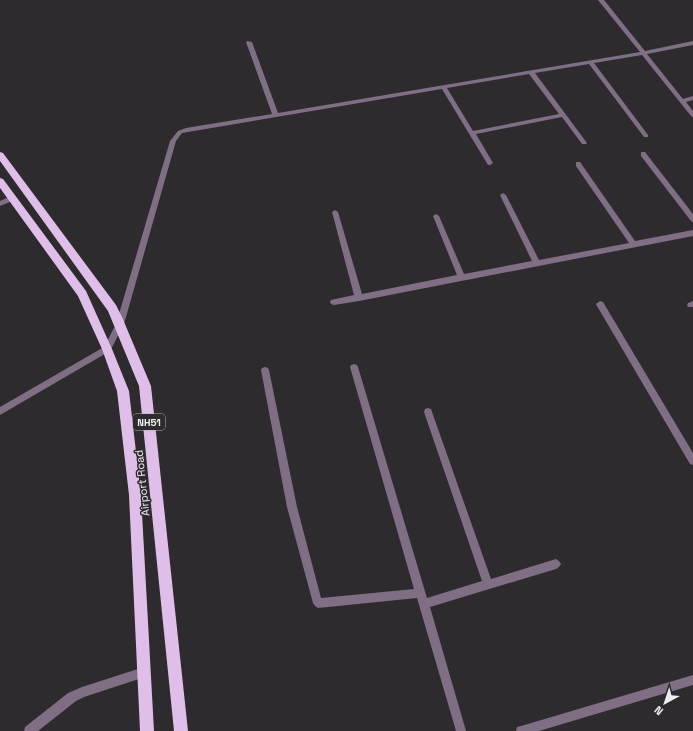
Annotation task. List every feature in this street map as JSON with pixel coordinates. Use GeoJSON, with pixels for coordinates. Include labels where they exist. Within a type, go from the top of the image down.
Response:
{"type":"FeatureCollection","features":[{"type":"Feature","properties":{"kind":"highway","name":"Airport Road"},"geometry":{"type":"LineString","coordinates":[[0,155],[112,308],[145,386],[181,731]]}},
{"type":"Feature","properties":{"kind":"highway","name":"Airport Road"},"geometry":{"type":"LineString","coordinates":[[0,180],[82,294],[107,349],[123,391],[136,495],[147,731]]}},
{"type":"Feature","properties":{"kind":"street"},"geometry":{"type":"LineString","coordinates":[[601,0],[693,115]]}},
{"type":"Feature","properties":{"kind":"street"},"geometry":{"type":"LineString","coordinates":[[249,42],[275,114]]}},
{"type":"Feature","properties":{"kind":"street"},"geometry":{"type":"LineString","coordinates":[[0,411],[107,349],[120,324],[173,141],[176,136],[186,130],[643,53],[693,43]]}},
{"type":"Feature","properties":{"kind":"street"},"geometry":{"type":"LineString","coordinates":[[590,62],[646,136]]}},
{"type":"Feature","properties":{"kind":"street"},"geometry":{"type":"LineString","coordinates":[[531,72],[584,143]]}},
{"type":"Feature","properties":{"kind":"street"},"geometry":{"type":"LineString","coordinates":[[443,86],[490,163]]}},
{"type":"Feature","properties":{"kind":"street"},"geometry":{"type":"LineString","coordinates":[[681,101],[693,98]]}},
{"type":"Feature","properties":{"kind":"street"},"geometry":{"type":"LineString","coordinates":[[472,133],[563,115]]}},
{"type":"Feature","properties":{"kind":"street"},"geometry":{"type":"LineString","coordinates":[[643,154],[693,219]]}},
{"type":"Feature","properties":{"kind":"street"},"geometry":{"type":"LineString","coordinates":[[578,164],[634,245]]}},
{"type":"Feature","properties":{"kind":"street"},"geometry":{"type":"LineString","coordinates":[[503,195],[537,263]]}},
{"type":"Feature","properties":{"kind":"street"},"geometry":{"type":"LineString","coordinates":[[0,204],[13,198]]}},
{"type":"Feature","properties":{"kind":"street"},"geometry":{"type":"LineString","coordinates":[[335,212],[359,298]]}},
{"type":"Feature","properties":{"kind":"street"},"geometry":{"type":"LineString","coordinates":[[436,216],[462,278]]}},
{"type":"Feature","properties":{"kind":"street"},"geometry":{"type":"LineString","coordinates":[[334,302],[693,233]]}},
{"type":"Feature","properties":{"kind":"street"},"geometry":{"type":"LineString","coordinates":[[600,304],[693,461]]}},
{"type":"Feature","properties":{"kind":"street"},"geometry":{"type":"LineString","coordinates":[[354,367],[460,731]]}},
{"type":"Feature","properties":{"kind":"street"},"geometry":{"type":"LineString","coordinates":[[265,370],[292,507],[318,603],[421,593]]}},
{"type":"Feature","properties":{"kind":"street"},"geometry":{"type":"LineString","coordinates":[[428,412],[488,584]]}},
{"type":"Feature","properties":{"kind":"street"},"geometry":{"type":"LineString","coordinates":[[424,604],[556,564]]}},
{"type":"Feature","properties":{"kind":"street"},"geometry":{"type":"LineString","coordinates":[[29,731],[72,697],[82,692],[144,672]]}},
{"type":"Feature","properties":{"kind":"street"},"geometry":{"type":"LineString","coordinates":[[521,731],[693,680]]}}]}
